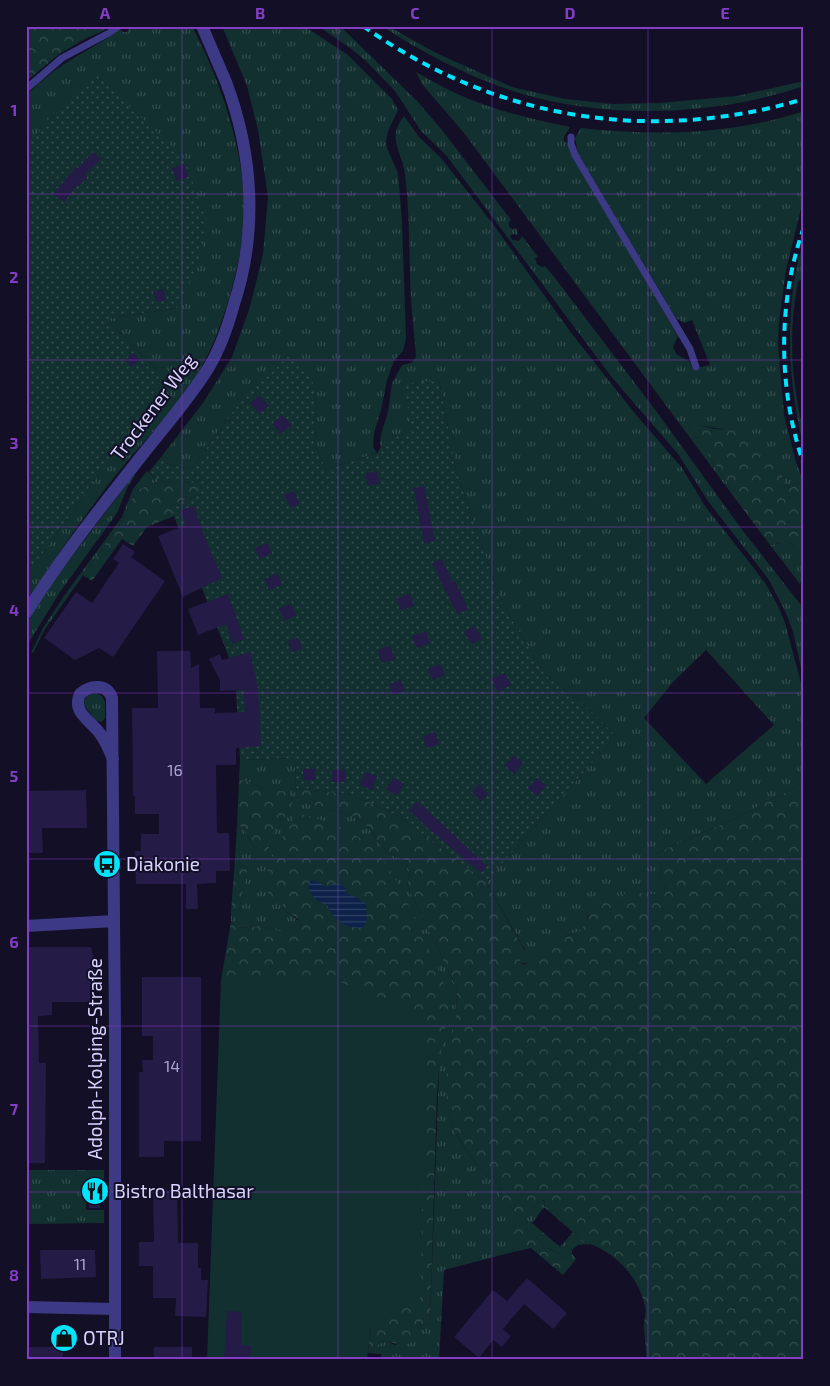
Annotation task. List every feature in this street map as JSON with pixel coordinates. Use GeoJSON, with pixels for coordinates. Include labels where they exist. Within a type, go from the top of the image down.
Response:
{"type":"FeatureCollection","features":[{"type":"Feature","properties":{"kind":"street","name":"Trockener Weg"},"geometry":{"type":"LineString","coordinates":[[26,612],[46,581],[91,520],[193,391],[225,333],[240,287],[248,247],[251,212],[245,154],[226,84],[202,26]]}},
{"type":"Feature","properties":{"kind":"street","name":"Adolph-Kolping-Straße"},"geometry":{"type":"LineString","coordinates":[[113,759],[106,742],[98,730],[82,715],[78,706],[80,694],[92,687],[105,689],[111,694],[112,698],[113,759],[114,921],[115,1360]]}},
{"type":"Feature","properties":{"kind":"street"},"geometry":{"type":"LineString","coordinates":[[26,926],[114,921]]}},
{"type":"Feature","properties":{"kind":"street"},"geometry":{"type":"LineString","coordinates":[[26,1307],[115,1310]]}},
{"type":"Feature","properties":{"kind":"lane"},"geometry":{"type":"LineString","coordinates":[[26,89],[62,58],[109,33],[118,26]]}},
{"type":"Feature","properties":{"kind":"lane"},"geometry":{"type":"LineString","coordinates":[[571,137],[571,144],[575,155],[690,349],[696,367]]}},
{"type":"Feature","properties":{"kind":"green space"},"geometry":{"type":"Polygon","coordinates":[[[31,26],[113,26],[59,54],[26,80],[26,30],[31,26]]]}},
{"type":"Feature","properties":{"kind":"green space"},"geometry":{"type":"Polygon","coordinates":[[[130,26],[192,26],[203,48],[221,94],[236,141],[243,190],[244,214],[239,257],[229,299],[212,347],[188,389],[101,494],[26,601],[26,577],[97,477],[157,370],[111,324],[110,318],[177,308],[31,144],[26,149],[26,95],[63,65],[120,29],[123,32],[127,32],[130,26]]]}},
{"type":"Feature","properties":{"kind":"green space"},"geometry":{"type":"Polygon","coordinates":[[[222,26],[304,26],[348,55],[392,99],[398,110],[388,131],[386,141],[387,148],[398,173],[402,222],[406,338],[403,351],[394,361],[387,380],[374,433],[373,447],[377,453],[326,469],[315,446],[316,391],[237,405],[191,470],[166,463],[161,457],[203,403],[232,357],[250,307],[263,254],[268,197],[258,130],[247,86],[222,26]]]}},
{"type":"Feature","properties":{"kind":"green space"},"geometry":{"type":"Polygon","coordinates":[[[318,26],[340,26],[418,102],[442,130],[511,220],[509,227],[516,228],[518,235],[512,234],[510,236],[512,240],[519,241],[522,236],[538,257],[535,258],[537,264],[542,267],[545,266],[555,278],[659,415],[740,527],[804,609],[803,676],[793,632],[786,613],[769,580],[708,501],[678,454],[610,375],[446,155],[421,131],[395,91],[367,62],[318,26]]]}},
{"type":"Feature","properties":{"kind":"green space"},"geometry":{"type":"Polygon","coordinates":[[[382,26],[388,26],[436,53],[512,87],[565,99],[613,104],[659,103],[737,96],[804,81],[804,86],[735,104],[699,109],[625,111],[589,108],[553,102],[519,93],[483,80],[431,56],[382,26]]]}},
{"type":"Feature","properties":{"kind":"green space"},"geometry":{"type":"Polygon","coordinates":[[[416,72],[452,91],[486,105],[522,116],[570,127],[564,137],[564,141],[570,145],[572,155],[678,336],[673,347],[676,354],[690,362],[693,369],[710,365],[692,320],[684,323],[676,318],[578,153],[575,138],[581,128],[637,132],[694,132],[749,125],[804,111],[804,196],[786,270],[779,321],[778,345],[784,415],[796,462],[804,484],[798,483],[790,488],[784,485],[782,474],[761,461],[733,428],[689,427],[727,482],[731,493],[464,133],[422,84],[416,72]]]}},
{"type":"Feature","properties":{"kind":"green space"},"geometry":{"type":"Polygon","coordinates":[[[98,76],[185,159],[207,224],[199,262],[177,308],[110,318],[111,324],[157,370],[161,381],[97,477],[26,577],[26,149],[54,112],[98,76]]]}},
{"type":"Feature","properties":{"kind":"green space"},"geometry":{"type":"Polygon","coordinates":[[[404,116],[419,137],[442,159],[493,224],[572,334],[632,410],[682,468],[705,506],[767,586],[785,623],[804,694],[804,783],[736,818],[657,853],[662,867],[659,878],[666,887],[658,894],[630,893],[588,915],[581,931],[562,938],[537,960],[525,964],[519,962],[525,950],[486,882],[616,736],[579,700],[545,675],[500,599],[456,470],[439,380],[413,432],[387,439],[382,448],[380,444],[388,412],[392,383],[402,365],[411,363],[416,357],[405,174],[396,138],[399,124],[404,116]],[[706,650],[673,682],[644,718],[706,784],[774,725],[706,650]]]}},
{"type":"Feature","properties":{"kind":"green space"},"geometry":{"type":"Polygon","coordinates":[[[804,245],[804,279],[798,281],[792,337],[794,379],[804,447],[795,406],[791,365],[790,323],[794,282],[804,245]]]}},
{"type":"Feature","properties":{"kind":"green space"},"geometry":{"type":"Polygon","coordinates":[[[291,354],[306,367],[316,391],[315,446],[326,469],[377,453],[387,439],[412,432],[404,384],[439,380],[456,470],[500,599],[545,675],[579,700],[616,736],[486,882],[398,816],[354,795],[296,788],[295,758],[240,760],[235,673],[170,506],[198,495],[198,483],[159,481],[149,472],[161,457],[166,463],[191,470],[237,405],[291,354]]]}},
{"type":"Feature","properties":{"kind":"green space"},"geometry":{"type":"Polygon","coordinates":[[[695,425],[715,429],[735,428],[744,431],[752,440],[761,461],[776,464],[782,474],[784,485],[790,488],[798,483],[804,484],[802,500],[804,506],[804,562],[791,544],[770,545],[731,493],[727,482],[689,427],[695,425]]]}},
{"type":"Feature","properties":{"kind":"green space"},"geometry":{"type":"Polygon","coordinates":[[[147,471],[159,481],[135,491],[123,519],[45,629],[33,653],[31,653],[43,628],[64,596],[122,517],[133,489],[147,471]]]}},
{"type":"Feature","properties":{"kind":"green space"},"geometry":{"type":"Polygon","coordinates":[[[134,475],[117,513],[60,592],[29,642],[26,641],[26,624],[51,584],[134,475]]]}},
{"type":"Feature","properties":{"kind":"green space"},"geometry":{"type":"Polygon","coordinates":[[[159,481],[198,483],[198,495],[170,506],[174,516],[147,527],[133,546],[122,539],[92,581],[83,575],[123,519],[135,491],[159,481]]]}},
{"type":"Feature","properties":{"kind":"green space"},"geometry":{"type":"Polygon","coordinates":[[[789,542],[794,546],[804,562],[804,577],[800,584],[770,545],[789,542]]]}},
{"type":"Feature","properties":{"kind":"green space"},"geometry":{"type":"Polygon","coordinates":[[[96,693],[102,696],[105,702],[105,718],[102,722],[95,720],[84,705],[87,697],[96,693]]]}},
{"type":"Feature","properties":{"kind":"green space"},"geometry":{"type":"Polygon","coordinates":[[[295,758],[296,788],[299,797],[320,807],[356,818],[366,825],[385,850],[395,857],[405,860],[410,873],[407,885],[456,987],[455,1023],[449,1060],[447,1097],[449,1115],[456,1133],[482,1171],[496,1178],[501,1183],[501,1199],[524,1222],[537,1203],[542,1200],[545,1202],[544,1207],[532,1223],[560,1247],[573,1232],[580,1241],[590,1244],[578,1245],[572,1250],[572,1254],[576,1259],[573,1263],[553,1250],[544,1247],[535,1235],[510,1230],[513,1252],[444,1270],[439,1360],[382,1360],[381,1354],[368,1353],[377,1345],[386,1341],[395,1345],[417,1338],[419,1326],[430,1323],[439,1068],[282,901],[284,910],[302,923],[298,931],[278,931],[260,926],[238,928],[231,922],[231,911],[239,910],[248,868],[235,860],[237,825],[244,828],[252,844],[262,852],[277,823],[284,819],[292,808],[292,800],[288,791],[264,791],[257,785],[239,779],[240,760],[295,758]]]}},
{"type":"Feature","properties":{"kind":"green space"},"geometry":{"type":"Polygon","coordinates":[[[239,779],[257,785],[264,791],[288,791],[292,800],[292,808],[284,819],[277,823],[268,850],[262,852],[252,844],[244,828],[237,825],[239,779]]]}},
{"type":"Feature","properties":{"kind":"green space"},"geometry":{"type":"Polygon","coordinates":[[[804,783],[804,1360],[646,1360],[644,1325],[646,1308],[630,1273],[612,1256],[591,1244],[580,1241],[573,1232],[544,1207],[545,1202],[543,1200],[537,1203],[524,1223],[501,1199],[501,1183],[496,1178],[482,1171],[456,1133],[449,1115],[446,1097],[446,1078],[455,1024],[456,987],[407,885],[410,873],[405,860],[395,857],[385,850],[361,821],[349,815],[305,801],[298,797],[296,788],[354,795],[398,816],[486,882],[525,951],[519,962],[524,965],[535,961],[561,938],[581,931],[593,910],[602,903],[628,893],[656,894],[666,887],[659,878],[662,867],[657,853],[736,818],[804,783]]]}},
{"type":"Feature","properties":{"kind":"green space"},"geometry":{"type":"Polygon","coordinates":[[[298,814],[328,822],[365,841],[378,854],[399,884],[442,978],[449,1003],[439,1068],[437,1095],[430,1323],[419,1326],[418,1337],[411,1343],[398,1344],[386,1341],[377,1345],[368,1353],[371,1325],[221,980],[231,922],[238,928],[260,926],[278,931],[298,931],[302,924],[297,918],[284,910],[282,901],[272,901],[266,886],[268,869],[272,859],[298,814]],[[318,882],[317,903],[327,905],[356,897],[348,894],[343,885],[333,884],[326,887],[318,882]]]}},
{"type":"Feature","properties":{"kind":"green space"},"geometry":{"type":"Polygon","coordinates":[[[235,860],[248,868],[239,910],[231,911],[235,860]]]}},
{"type":"Feature","properties":{"kind":"green space"},"geometry":{"type":"Polygon","coordinates":[[[221,980],[340,982],[427,1017],[420,1299],[371,1325],[367,1360],[207,1360],[221,980]]]}},
{"type":"Feature","properties":{"kind":"green space"},"geometry":{"type":"Polygon","coordinates":[[[26,1170],[104,1170],[104,1179],[86,1179],[86,1210],[104,1210],[104,1223],[26,1224],[26,1170]]]}},
{"type":"Feature","properties":{"kind":"green space"},"geometry":{"type":"Polygon","coordinates":[[[513,1226],[535,1235],[544,1247],[553,1250],[573,1263],[563,1275],[531,1248],[513,1252],[509,1230],[513,1226]]]}},
{"type":"Feature","properties":{"kind":"water"},"geometry":{"type":"Polygon","coordinates":[[[311,880],[326,887],[333,884],[343,885],[348,894],[366,904],[367,921],[363,928],[345,925],[333,915],[327,905],[317,901],[308,886],[311,880]]]}},
{"type":"Feature","properties":{"kind":"building"},"geometry":{"type":"Polygon","coordinates":[[[93,152],[101,159],[85,175],[87,177],[79,186],[77,185],[64,202],[53,194],[76,167],[78,168],[93,152]]]}},
{"type":"Feature","properties":{"kind":"building"},"geometry":{"type":"Polygon","coordinates":[[[184,164],[188,177],[176,181],[172,168],[184,164]]]}},
{"type":"Feature","properties":{"kind":"building"},"geometry":{"type":"Polygon","coordinates":[[[163,289],[166,300],[157,302],[153,292],[163,289]]]}},
{"type":"Feature","properties":{"kind":"building"},"geometry":{"type":"Polygon","coordinates":[[[133,353],[140,359],[132,367],[125,360],[133,353]]]}},
{"type":"Feature","properties":{"kind":"building"},"geometry":{"type":"Polygon","coordinates":[[[259,395],[269,406],[259,414],[250,403],[259,395]]]}},
{"type":"Feature","properties":{"kind":"building"},"geometry":{"type":"Polygon","coordinates":[[[282,415],[291,425],[281,434],[272,424],[282,415]]]}},
{"type":"Feature","properties":{"kind":"building"},"geometry":{"type":"Polygon","coordinates":[[[377,471],[380,483],[368,486],[365,474],[377,471]]]}},
{"type":"Feature","properties":{"kind":"building"},"geometry":{"type":"Polygon","coordinates":[[[424,486],[435,541],[424,543],[414,488],[424,486]]]}},
{"type":"Feature","properties":{"kind":"building"},"geometry":{"type":"Polygon","coordinates":[[[294,491],[299,504],[290,508],[285,495],[294,491]]]}},
{"type":"Feature","properties":{"kind":"building"},"geometry":{"type":"Polygon","coordinates":[[[194,506],[222,578],[183,597],[158,536],[186,525],[181,510],[194,506]]]}},
{"type":"Feature","properties":{"kind":"building"},"geometry":{"type":"Polygon","coordinates":[[[267,543],[272,553],[260,559],[255,548],[267,543]]]}},
{"type":"Feature","properties":{"kind":"building"},"geometry":{"type":"Polygon","coordinates":[[[123,544],[135,552],[131,557],[165,581],[113,657],[99,648],[75,660],[44,638],[76,592],[92,603],[119,563],[113,559],[123,544]]]}},
{"type":"Feature","properties":{"kind":"building"},"geometry":{"type":"Polygon","coordinates":[[[442,559],[452,582],[455,581],[468,609],[458,614],[432,563],[442,559]]]}},
{"type":"Feature","properties":{"kind":"building"},"geometry":{"type":"Polygon","coordinates":[[[278,574],[282,585],[269,590],[265,579],[278,574]]]}},
{"type":"Feature","properties":{"kind":"building"},"geometry":{"type":"Polygon","coordinates":[[[228,594],[244,639],[232,644],[226,624],[198,635],[188,609],[228,594]]]}},
{"type":"Feature","properties":{"kind":"building"},"geometry":{"type":"Polygon","coordinates":[[[410,594],[414,606],[401,610],[397,598],[410,594]]]}},
{"type":"Feature","properties":{"kind":"building"},"geometry":{"type":"Polygon","coordinates":[[[291,604],[296,615],[285,621],[279,609],[291,604]]]}},
{"type":"Feature","properties":{"kind":"building"},"geometry":{"type":"Polygon","coordinates":[[[474,626],[482,638],[472,644],[464,632],[474,626]]]}},
{"type":"Feature","properties":{"kind":"building"},"geometry":{"type":"Polygon","coordinates":[[[426,631],[430,643],[417,648],[412,636],[426,631]]]}},
{"type":"Feature","properties":{"kind":"building"},"geometry":{"type":"Polygon","coordinates":[[[298,638],[302,649],[292,652],[288,641],[298,638]]]}},
{"type":"Feature","properties":{"kind":"building"},"geometry":{"type":"Polygon","coordinates":[[[390,646],[395,659],[382,663],[378,650],[390,646]]]}},
{"type":"Feature","properties":{"kind":"building"},"geometry":{"type":"Polygon","coordinates":[[[157,651],[190,651],[191,668],[199,664],[200,708],[215,708],[215,713],[245,712],[244,690],[220,691],[220,680],[209,659],[220,654],[222,660],[250,652],[258,689],[261,746],[236,748],[236,765],[216,765],[217,833],[229,833],[230,871],[216,871],[216,883],[197,884],[198,909],[186,909],[186,884],[136,884],[135,851],[141,851],[141,834],[159,834],[159,814],[135,814],[132,708],[158,708],[157,651]]]}},
{"type":"Feature","properties":{"kind":"building"},"geometry":{"type":"Polygon","coordinates":[[[440,664],[445,675],[433,680],[428,669],[440,664]]]}},
{"type":"Feature","properties":{"kind":"building"},"geometry":{"type":"Polygon","coordinates":[[[505,673],[511,685],[498,692],[492,679],[505,673]]]}},
{"type":"Feature","properties":{"kind":"building"},"geometry":{"type":"Polygon","coordinates":[[[401,680],[405,691],[393,695],[390,684],[401,680]]]}},
{"type":"Feature","properties":{"kind":"building"},"geometry":{"type":"Polygon","coordinates":[[[435,732],[439,744],[426,748],[423,736],[435,732]]]}},
{"type":"Feature","properties":{"kind":"building"},"geometry":{"type":"Polygon","coordinates":[[[514,755],[523,763],[514,774],[505,765],[514,755]]]}},
{"type":"Feature","properties":{"kind":"building"},"geometry":{"type":"Polygon","coordinates":[[[303,769],[315,769],[315,780],[303,780],[303,769]]]}},
{"type":"Feature","properties":{"kind":"building"},"geometry":{"type":"Polygon","coordinates":[[[332,770],[345,770],[346,782],[332,782],[332,770]]]}},
{"type":"Feature","properties":{"kind":"building"},"geometry":{"type":"Polygon","coordinates":[[[365,772],[377,776],[372,790],[360,785],[365,772]]]}},
{"type":"Feature","properties":{"kind":"building"},"geometry":{"type":"Polygon","coordinates":[[[393,778],[404,784],[397,796],[386,789],[393,778]]]}},
{"type":"Feature","properties":{"kind":"building"},"geometry":{"type":"Polygon","coordinates":[[[537,778],[546,785],[537,796],[528,788],[537,778]]]}},
{"type":"Feature","properties":{"kind":"building"},"geometry":{"type":"Polygon","coordinates":[[[479,784],[488,794],[481,801],[472,792],[479,784]]]}},
{"type":"Feature","properties":{"kind":"building"},"geometry":{"type":"Polygon","coordinates":[[[86,790],[87,828],[42,828],[43,853],[29,853],[26,791],[86,790]]]}},
{"type":"Feature","properties":{"kind":"building"},"geometry":{"type":"Polygon","coordinates":[[[417,801],[487,866],[481,873],[409,810],[417,801]]]}},
{"type":"Feature","properties":{"kind":"building"},"geometry":{"type":"Polygon","coordinates":[[[26,947],[91,947],[96,966],[98,966],[98,988],[93,988],[93,1002],[52,1002],[52,1015],[38,1016],[39,1063],[46,1063],[45,1163],[26,1163],[26,947]]]}},
{"type":"Feature","properties":{"kind":"building"},"geometry":{"type":"Polygon","coordinates":[[[142,977],[201,977],[201,1141],[164,1141],[164,1157],[139,1157],[139,1072],[143,1072],[142,1060],[153,1060],[153,1036],[142,1036],[142,977]]]}},
{"type":"Feature","properties":{"kind":"building","name":"Bistro Balthasar"},"geometry":{"type":"Polygon","coordinates":[[[89,1183],[100,1183],[100,1208],[89,1208],[89,1183]]]}},
{"type":"Feature","properties":{"kind":"building"},"geometry":{"type":"Polygon","coordinates":[[[177,1190],[178,1243],[198,1243],[198,1268],[201,1268],[201,1280],[208,1280],[206,1317],[175,1316],[176,1298],[153,1298],[153,1266],[139,1266],[139,1242],[154,1242],[153,1191],[177,1190]]]}},
{"type":"Feature","properties":{"kind":"building"},"geometry":{"type":"Polygon","coordinates":[[[40,1250],[95,1250],[96,1277],[41,1279],[40,1250]]]}},
{"type":"Feature","properties":{"kind":"building"},"geometry":{"type":"Polygon","coordinates":[[[527,1278],[567,1313],[553,1329],[524,1304],[503,1329],[511,1336],[502,1347],[493,1340],[479,1358],[454,1337],[493,1290],[507,1301],[527,1278]]]}},
{"type":"Feature","properties":{"kind":"building"},"geometry":{"type":"Polygon","coordinates":[[[227,1311],[242,1312],[241,1345],[251,1346],[250,1360],[224,1360],[227,1311]]]}},
{"type":"Feature","properties":{"kind":"building"},"geometry":{"type":"Polygon","coordinates":[[[26,1347],[63,1347],[63,1360],[26,1360],[26,1347]]]}},
{"type":"Feature","properties":{"kind":"building"},"geometry":{"type":"Polygon","coordinates":[[[154,1347],[192,1347],[192,1360],[162,1360],[162,1358],[154,1357],[154,1347]]]}},
{"type":"Feature","properties":{"kind":"railway"},"geometry":{"type":"LineString","coordinates":[[363,26],[413,58],[465,83],[519,102],[574,115],[631,121],[688,120],[746,113],[804,99]]}},
{"type":"Feature","properties":{"kind":"railway"},"geometry":{"type":"LineString","coordinates":[[804,227],[795,256],[789,286],[784,346],[785,377],[789,407],[804,465]]}},
{"type":"Feature","properties":{"kind":"place","name":"Diakonie"},"geometry":{"type":"Point","coordinates":[107,864]}},
{"type":"Feature","properties":{"kind":"place","name":"Bistro Balthasar"},"geometry":{"type":"Point","coordinates":[95,1191]}},
{"type":"Feature","properties":{"kind":"place","name":"OTRJ"},"geometry":{"type":"Point","coordinates":[64,1338]}}]}
